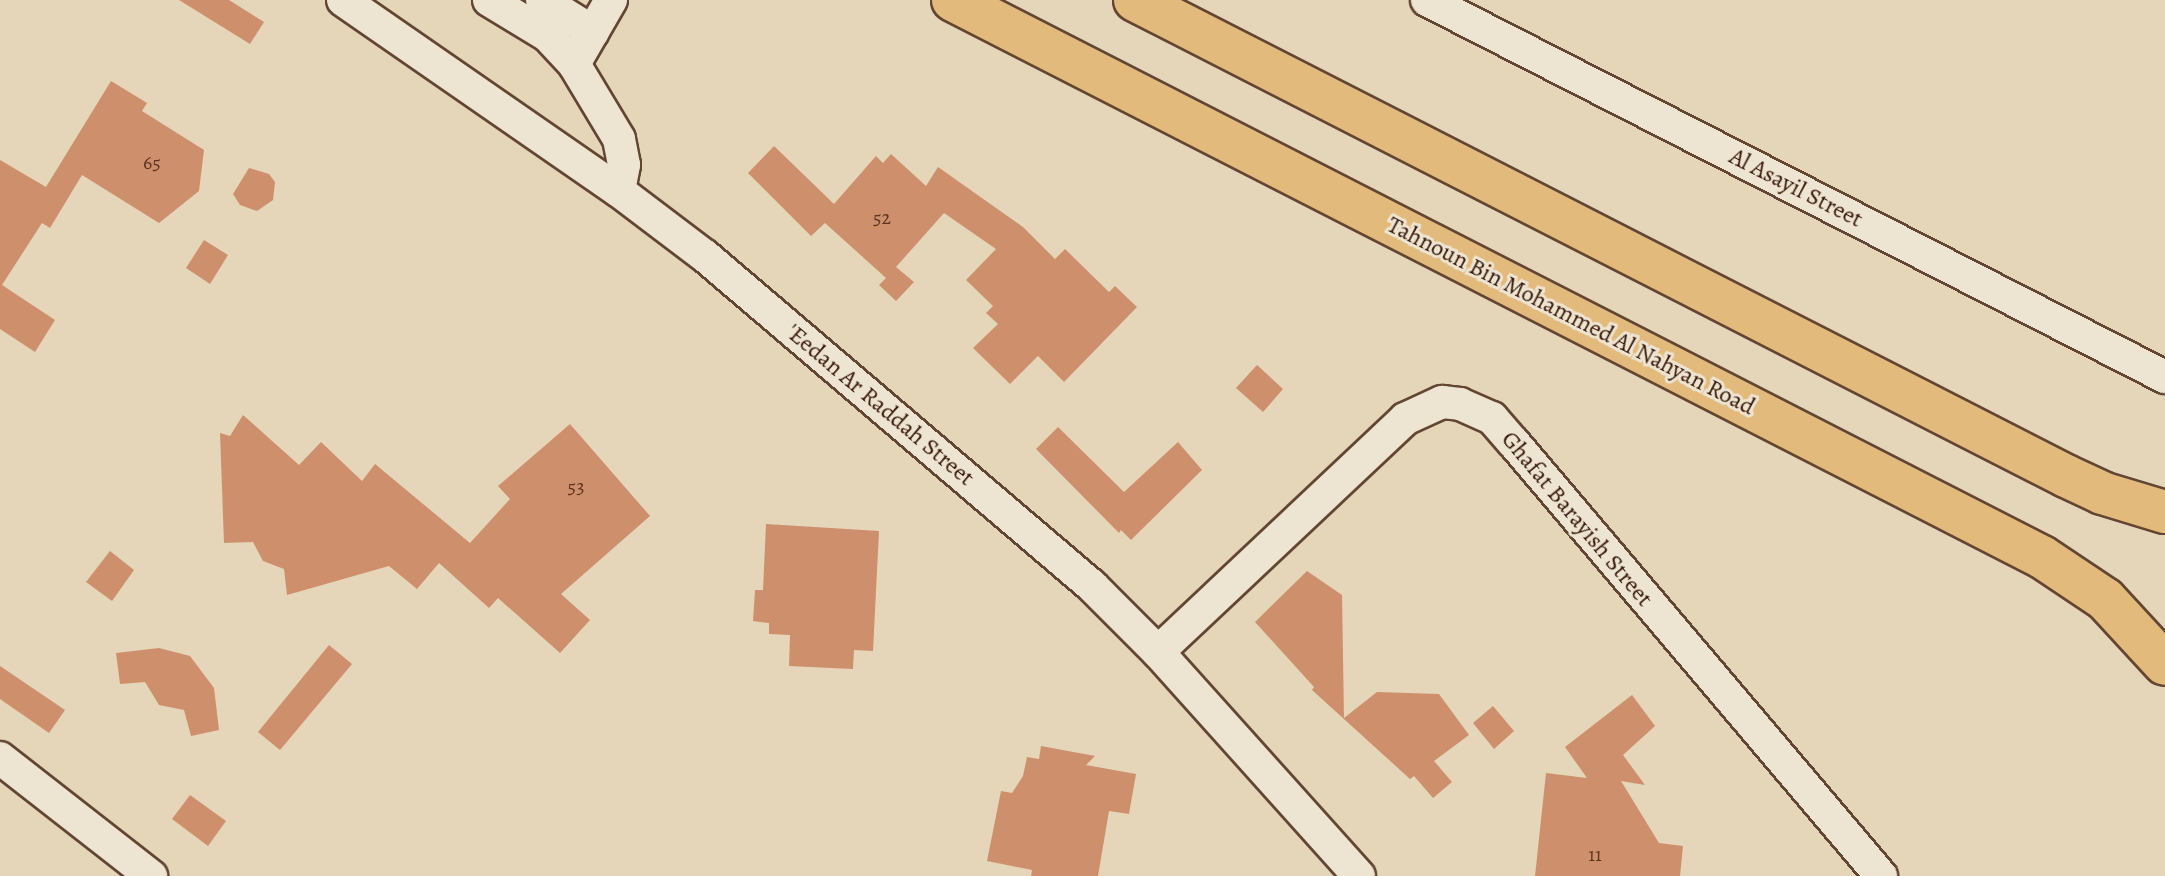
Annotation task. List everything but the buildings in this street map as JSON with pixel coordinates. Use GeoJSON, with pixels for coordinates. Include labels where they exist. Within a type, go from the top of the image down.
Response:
{"type":"FeatureCollection","features":[{"type":"Feature","properties":{"kind":"main road","name":"Tahnoun Bin Mohammed Al Nahyan Road"},"geometry":{"type":"LineString","coordinates":[[953,0],[2042,557],[2105,599],[2165,664]]}},
{"type":"Feature","properties":{"kind":"main road"},"geometry":{"type":"LineString","coordinates":[[1135,0],[2066,476],[2102,493],[2165,512]]}},
{"type":"Feature","properties":{"kind":"street","name":"'Eedan Ar Raddah Street"},"geometry":{"type":"LineString","coordinates":[[343,0],[383,9],[705,256],[1080,576],[1158,652],[1359,876]]}},
{"type":"Feature","properties":{"kind":"street"},"geometry":{"type":"LineString","coordinates":[[489,0],[548,36],[574,64],[619,139],[624,165],[619,191]]}},
{"type":"Feature","properties":{"kind":"street"},"geometry":{"type":"LineString","coordinates":[[542,0],[593,32]]}},
{"type":"Feature","properties":{"kind":"street"},"geometry":{"type":"LineString","coordinates":[[574,64],[611,0]]}},
{"type":"Feature","properties":{"kind":"street","name":"Al Asayil Street"},"geometry":{"type":"LineString","coordinates":[[1427,0],[2165,377]]}},
{"type":"Feature","properties":{"kind":"street","name":"Ghafat Barayish Street"},"geometry":{"type":"LineString","coordinates":[[1158,652],[1405,419],[1442,402],[1460,404],[1492,418],[1881,876]]}},
{"type":"Feature","properties":{"kind":"street"},"geometry":{"type":"LineString","coordinates":[[0,758],[151,876]]}}]}
